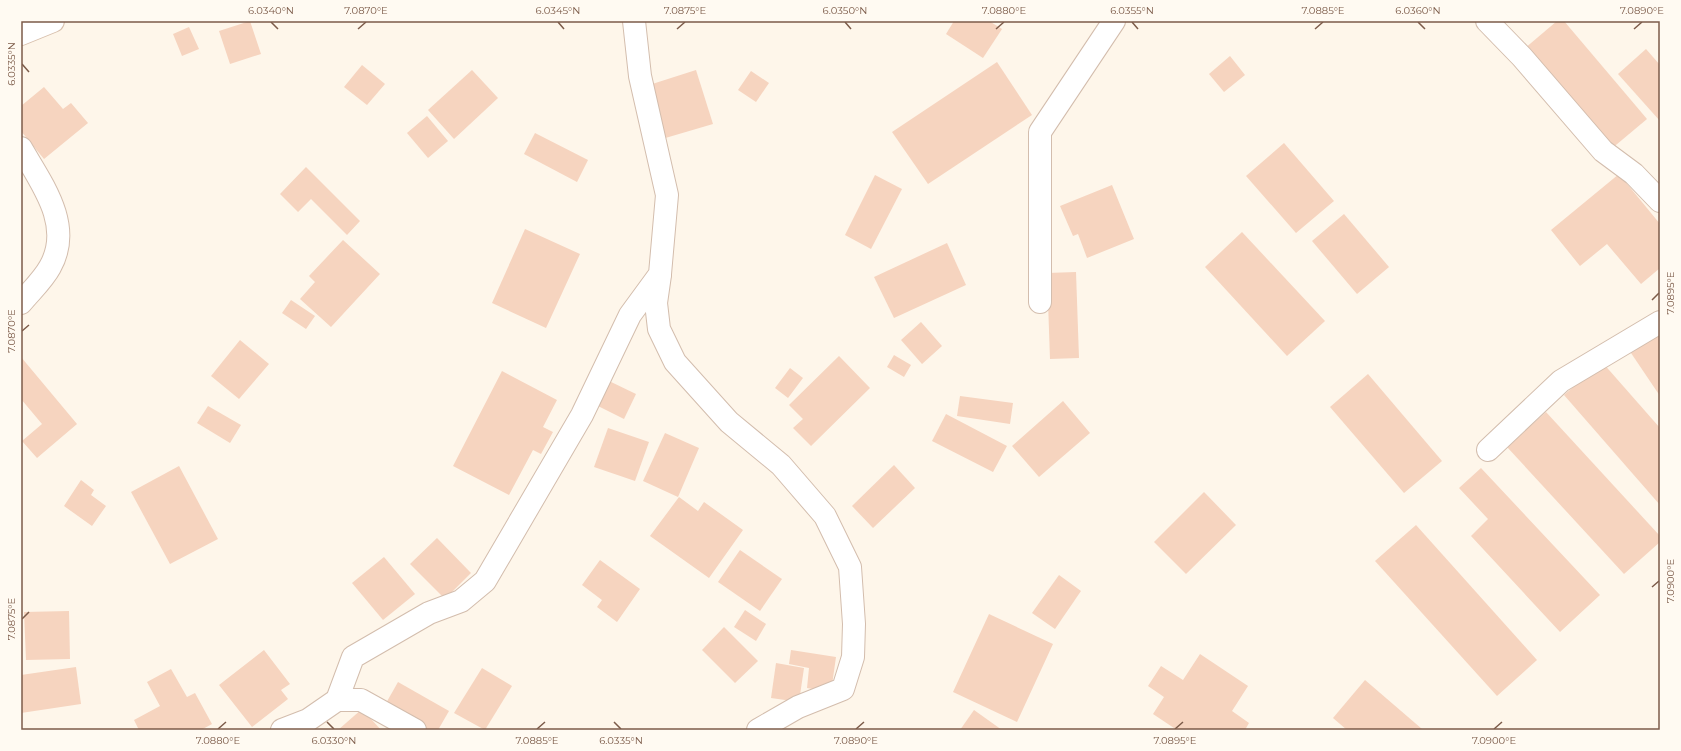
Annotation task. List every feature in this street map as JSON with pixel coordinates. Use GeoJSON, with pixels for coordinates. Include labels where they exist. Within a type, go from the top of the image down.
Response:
{"type":"FeatureCollection","features":[{"type":"Feature","properties":{"kind":"street"},"geometry":{"type":"LineString","coordinates":[[21,34],[53,21]]}},
{"type":"Feature","properties":{"kind":"street"},"geometry":{"type":"LineString","coordinates":[[634,21],[640,76],[667,195],[656,303],[659,329],[675,362],[729,422],[781,465],[825,516],[850,567],[854,624],[852,657],[843,689],[798,707],[758,730]]}},
{"type":"Feature","properties":{"kind":"street"},"geometry":{"type":"LineString","coordinates":[[1040,302],[1040,132],[1114,21]]}},
{"type":"Feature","properties":{"kind":"street"},"geometry":{"type":"LineString","coordinates":[[1487,21],[1522,57],[1604,151],[1634,174],[1660,201]]}},
{"type":"Feature","properties":{"kind":"street"},"geometry":{"type":"LineString","coordinates":[[21,148],[53,204],[59,229],[57,252],[50,268],[21,303]]}},
{"type":"Feature","properties":{"kind":"street"},"geometry":{"type":"LineString","coordinates":[[337,700],[353,657],[429,613],[461,601],[485,581],[582,415],[630,315],[660,274]]}},
{"type":"Feature","properties":{"kind":"street"},"geometry":{"type":"LineString","coordinates":[[1488,450],[1561,381],[1660,322]]}},
{"type":"Feature","properties":{"kind":"street"},"geometry":{"type":"LineString","coordinates":[[282,730],[308,720],[337,700],[361,700],[415,730]]}},
{"type":"Feature","properties":{"kind":"building"},"geometry":{"type":"Polygon","coordinates":[[[250,21],[261,54],[230,64],[219,31],[250,21]]]}},
{"type":"Feature","properties":{"kind":"building"},"geometry":{"type":"Polygon","coordinates":[[[954,21],[989,21],[1002,29],[983,58],[946,34],[954,21]]]}},
{"type":"Feature","properties":{"kind":"building"},"geometry":{"type":"Polygon","coordinates":[[[1557,21],[1564,21],[1647,119],[1610,150],[1524,49],[1557,21]]]}},
{"type":"Feature","properties":{"kind":"building"},"geometry":{"type":"Polygon","coordinates":[[[189,27],[199,49],[182,56],[173,34],[189,27]]]}},
{"type":"Feature","properties":{"kind":"building"},"geometry":{"type":"Polygon","coordinates":[[[1646,49],[1660,65],[1660,121],[1618,74],[1646,49]]]}},
{"type":"Feature","properties":{"kind":"building"},"geometry":{"type":"Polygon","coordinates":[[[1230,56],[1245,75],[1224,92],[1209,74],[1230,56]]]}},
{"type":"Feature","properties":{"kind":"building"},"geometry":{"type":"Polygon","coordinates":[[[997,62],[1032,115],[928,184],[892,132],[997,62]]]}},
{"type":"Feature","properties":{"kind":"building"},"geometry":{"type":"Polygon","coordinates":[[[362,65],[385,84],[367,105],[344,87],[362,65]]]}},
{"type":"Feature","properties":{"kind":"building"},"geometry":{"type":"Polygon","coordinates":[[[472,70],[498,98],[454,139],[428,110],[472,70]]]}},
{"type":"Feature","properties":{"kind":"building"},"geometry":{"type":"Polygon","coordinates":[[[696,70],[713,124],[662,139],[646,86],[696,70]]]}},
{"type":"Feature","properties":{"kind":"building"},"geometry":{"type":"Polygon","coordinates":[[[751,71],[769,83],[756,102],[738,90],[751,71]]]}},
{"type":"Feature","properties":{"kind":"building"},"geometry":{"type":"Polygon","coordinates":[[[44,87],[63,109],[71,103],[88,123],[44,159],[21,131],[21,106],[44,87]]]}},
{"type":"Feature","properties":{"kind":"building"},"geometry":{"type":"Polygon","coordinates":[[[427,116],[448,141],[428,158],[407,133],[427,116]]]}},
{"type":"Feature","properties":{"kind":"building"},"geometry":{"type":"Polygon","coordinates":[[[535,133],[588,160],[577,182],[524,154],[535,133]]]}},
{"type":"Feature","properties":{"kind":"building"},"geometry":{"type":"Polygon","coordinates":[[[1284,143],[1334,201],[1296,233],[1246,176],[1284,143]]]}},
{"type":"Feature","properties":{"kind":"building"},"geometry":{"type":"Polygon","coordinates":[[[306,167],[360,221],[347,235],[311,199],[298,212],[280,194],[306,167]]]}},
{"type":"Feature","properties":{"kind":"building"},"geometry":{"type":"Polygon","coordinates":[[[1619,174],[1660,224],[1660,268],[1641,284],[1607,244],[1580,266],[1551,230],[1619,174]]]}},
{"type":"Feature","properties":{"kind":"building"},"geometry":{"type":"Polygon","coordinates":[[[875,175],[902,189],[871,249],[845,235],[875,175]]]}},
{"type":"Feature","properties":{"kind":"building"},"geometry":{"type":"Polygon","coordinates":[[[1112,185],[1134,239],[1087,258],[1078,234],[1073,236],[1060,206],[1112,185]]]}},
{"type":"Feature","properties":{"kind":"building"},"geometry":{"type":"Polygon","coordinates":[[[1344,214],[1389,267],[1357,294],[1312,241],[1344,214]]]}},
{"type":"Feature","properties":{"kind":"building"},"geometry":{"type":"Polygon","coordinates":[[[525,229],[580,254],[546,328],[492,303],[525,229]]]}},
{"type":"Feature","properties":{"kind":"building"},"geometry":{"type":"Polygon","coordinates":[[[1242,232],[1325,321],[1287,356],[1205,267],[1242,232]]]}},
{"type":"Feature","properties":{"kind":"building"},"geometry":{"type":"Polygon","coordinates":[[[343,240],[380,274],[331,327],[300,299],[315,282],[309,276],[343,240]]]}},
{"type":"Feature","properties":{"kind":"building"},"geometry":{"type":"Polygon","coordinates":[[[947,243],[966,285],[894,318],[874,277],[947,243]]]}},
{"type":"Feature","properties":{"kind":"building"},"geometry":{"type":"Polygon","coordinates":[[[1076,272],[1079,358],[1050,359],[1047,273],[1076,272]]]}},
{"type":"Feature","properties":{"kind":"building"},"geometry":{"type":"Polygon","coordinates":[[[291,300],[315,316],[306,329],[282,313],[291,300]]]}},
{"type":"Feature","properties":{"kind":"building"},"geometry":{"type":"Polygon","coordinates":[[[921,322],[942,346],[922,364],[901,340],[921,322]]]}},
{"type":"Feature","properties":{"kind":"building"},"geometry":{"type":"Polygon","coordinates":[[[1660,333],[1660,396],[1631,353],[1660,333]]]}},
{"type":"Feature","properties":{"kind":"building"},"geometry":{"type":"Polygon","coordinates":[[[240,340],[269,364],[239,399],[211,376],[240,340]]]}},
{"type":"Feature","properties":{"kind":"building"},"geometry":{"type":"Polygon","coordinates":[[[894,355],[911,365],[904,377],[887,367],[894,355]]]}},
{"type":"Feature","properties":{"kind":"building"},"geometry":{"type":"Polygon","coordinates":[[[839,356],[870,388],[811,446],[793,428],[803,419],[789,405],[839,356]]]}},
{"type":"Feature","properties":{"kind":"building"},"geometry":{"type":"Polygon","coordinates":[[[21,357],[77,424],[37,458],[22,441],[42,424],[21,399],[21,357]]]}},
{"type":"Feature","properties":{"kind":"building"},"geometry":{"type":"Polygon","coordinates":[[[1602,362],[1660,428],[1660,505],[1564,395],[1602,362]]]}},
{"type":"Feature","properties":{"kind":"building"},"geometry":{"type":"Polygon","coordinates":[[[790,368],[803,378],[788,398],[775,388],[790,368]]]}},
{"type":"Feature","properties":{"kind":"building"},"geometry":{"type":"Polygon","coordinates":[[[502,371],[557,400],[543,427],[553,432],[541,454],[533,450],[509,495],[453,466],[502,371]]]}},
{"type":"Feature","properties":{"kind":"building"},"geometry":{"type":"Polygon","coordinates":[[[1368,374],[1442,461],[1404,493],[1330,407],[1368,374]]]}},
{"type":"Feature","properties":{"kind":"building"},"geometry":{"type":"Polygon","coordinates":[[[607,380],[636,394],[624,419],[596,405],[607,380]]]}},
{"type":"Feature","properties":{"kind":"building"},"geometry":{"type":"Polygon","coordinates":[[[960,396],[1013,403],[1010,424],[957,416],[960,396]]]}},
{"type":"Feature","properties":{"kind":"building"},"geometry":{"type":"Polygon","coordinates":[[[1063,401],[1090,433],[1039,477],[1012,446],[1063,401]]]}},
{"type":"Feature","properties":{"kind":"building"},"geometry":{"type":"Polygon","coordinates":[[[208,406],[241,425],[230,443],[197,423],[208,406]]]}},
{"type":"Feature","properties":{"kind":"building"},"geometry":{"type":"Polygon","coordinates":[[[1546,412],[1660,536],[1660,542],[1624,574],[1507,447],[1546,412]]]}},
{"type":"Feature","properties":{"kind":"building"},"geometry":{"type":"Polygon","coordinates":[[[946,414],[1007,446],[993,472],[932,441],[946,414]]]}},
{"type":"Feature","properties":{"kind":"building"},"geometry":{"type":"Polygon","coordinates":[[[608,428],[649,442],[635,481],[594,467],[608,428]]]}},
{"type":"Feature","properties":{"kind":"building"},"geometry":{"type":"Polygon","coordinates":[[[665,433],[699,448],[678,497],[643,481],[665,433]]]}},
{"type":"Feature","properties":{"kind":"building"},"geometry":{"type":"Polygon","coordinates":[[[894,465],[915,488],[873,528],[852,506],[894,465]]]}},
{"type":"Feature","properties":{"kind":"building"},"geometry":{"type":"Polygon","coordinates":[[[179,466],[218,539],[170,564],[131,492],[179,466]]]}},
{"type":"Feature","properties":{"kind":"building"},"geometry":{"type":"Polygon","coordinates":[[[1481,468],[1600,595],[1560,632],[1471,536],[1488,519],[1459,488],[1481,468]]]}},
{"type":"Feature","properties":{"kind":"building"},"geometry":{"type":"Polygon","coordinates":[[[81,480],[94,490],[91,495],[106,506],[92,526],[64,506],[81,480]]]}},
{"type":"Feature","properties":{"kind":"building"},"geometry":{"type":"Polygon","coordinates":[[[1204,492],[1236,525],[1186,574],[1154,542],[1204,492]]]}},
{"type":"Feature","properties":{"kind":"building"},"geometry":{"type":"Polygon","coordinates":[[[679,497],[698,511],[704,502],[743,530],[709,578],[650,536],[679,497]]]}},
{"type":"Feature","properties":{"kind":"building"},"geometry":{"type":"Polygon","coordinates":[[[1416,525],[1537,660],[1497,696],[1375,561],[1416,525]]]}},
{"type":"Feature","properties":{"kind":"building"},"geometry":{"type":"Polygon","coordinates":[[[437,538],[471,573],[445,599],[410,564],[437,538]]]}},
{"type":"Feature","properties":{"kind":"building"},"geometry":{"type":"Polygon","coordinates":[[[740,550],[782,579],[760,611],[718,582],[740,550]]]}},
{"type":"Feature","properties":{"kind":"building"},"geometry":{"type":"Polygon","coordinates":[[[384,557],[415,594],[383,620],[352,583],[384,557]]]}},
{"type":"Feature","properties":{"kind":"building"},"geometry":{"type":"Polygon","coordinates":[[[600,560],[640,589],[617,622],[597,607],[602,600],[582,585],[600,560]]]}},
{"type":"Feature","properties":{"kind":"building"},"geometry":{"type":"Polygon","coordinates":[[[1059,575],[1081,591],[1055,629],[1032,613],[1059,575]]]}},
{"type":"Feature","properties":{"kind":"building"},"geometry":{"type":"Polygon","coordinates":[[[745,610],[766,624],[756,641],[734,627],[745,610]]]}},
{"type":"Feature","properties":{"kind":"building"},"geometry":{"type":"Polygon","coordinates":[[[69,611],[70,659],[26,660],[24,612],[69,611]]]}},
{"type":"Feature","properties":{"kind":"building"},"geometry":{"type":"Polygon","coordinates":[[[989,614],[1053,644],[1017,722],[953,692],[989,614]]]}},
{"type":"Feature","properties":{"kind":"building"},"geometry":{"type":"Polygon","coordinates":[[[724,627],[758,661],[735,683],[702,650],[724,627]]]}},
{"type":"Feature","properties":{"kind":"building"},"geometry":{"type":"Polygon","coordinates":[[[264,650],[290,684],[281,690],[288,699],[252,727],[219,685],[264,650]]]}},
{"type":"Feature","properties":{"kind":"building"},"geometry":{"type":"Polygon","coordinates":[[[791,650],[836,657],[831,692],[807,688],[809,668],[789,664],[791,650]]]}},
{"type":"Feature","properties":{"kind":"building"},"geometry":{"type":"Polygon","coordinates":[[[1200,654],[1248,686],[1232,711],[1249,723],[1245,730],[1177,730],[1153,714],[1164,697],[1148,686],[1161,666],[1183,680],[1200,654]]]}},
{"type":"Feature","properties":{"kind":"building"},"geometry":{"type":"Polygon","coordinates":[[[776,663],[804,668],[799,702],[771,698],[776,663]]]}},
{"type":"Feature","properties":{"kind":"building"},"geometry":{"type":"Polygon","coordinates":[[[76,667],[81,704],[21,713],[21,675],[76,667]]]}},
{"type":"Feature","properties":{"kind":"building"},"geometry":{"type":"Polygon","coordinates":[[[482,668],[512,686],[485,730],[454,713],[482,668]]]}},
{"type":"Feature","properties":{"kind":"building"},"geometry":{"type":"Polygon","coordinates":[[[171,669],[187,697],[195,693],[212,724],[201,730],[139,730],[134,720],[160,706],[147,682],[171,669]]]}},
{"type":"Feature","properties":{"kind":"building"},"geometry":{"type":"Polygon","coordinates":[[[1365,680],[1422,729],[1347,730],[1333,718],[1365,680]]]}},
{"type":"Feature","properties":{"kind":"building"},"geometry":{"type":"Polygon","coordinates":[[[398,682],[449,711],[438,730],[429,730],[385,705],[398,682]]]}},
{"type":"Feature","properties":{"kind":"building"},"geometry":{"type":"Polygon","coordinates":[[[362,709],[381,730],[338,730],[362,709]]]}},
{"type":"Feature","properties":{"kind":"building"},"geometry":{"type":"Polygon","coordinates":[[[974,710],[1002,730],[960,730],[974,710]]]}}]}
